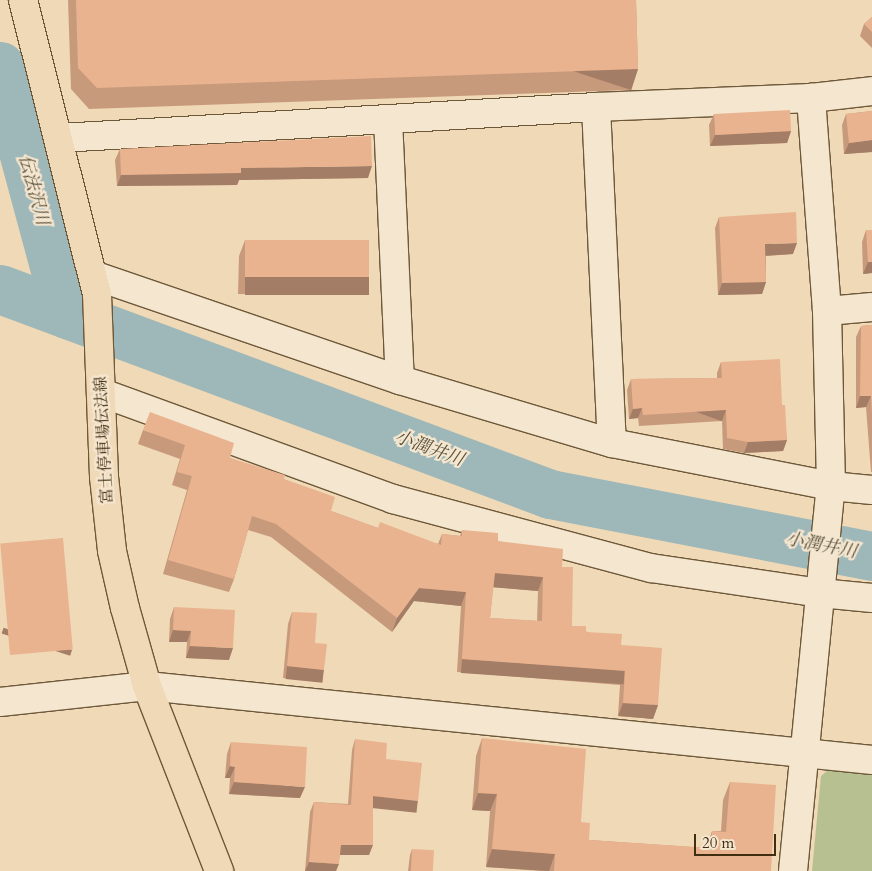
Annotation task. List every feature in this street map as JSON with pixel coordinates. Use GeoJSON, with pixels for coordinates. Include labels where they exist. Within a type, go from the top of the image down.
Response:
{"type":"FeatureCollection","features":[{"type":"Feature","properties":{"kind":"main road","name":"富士停車場伝法線"},"geometry":{"type":"LineString","coordinates":[[24,0],[60,138],[95,285],[102,393],[104,477],[112,551],[148,686],[219,871]]}},
{"type":"Feature","properties":{"kind":"street"},"geometry":{"type":"LineString","coordinates":[[60,138],[596,107],[811,98],[872,91]]}},
{"type":"Feature","properties":{"kind":"street"},"geometry":{"type":"LineString","coordinates":[[793,871],[830,494],[827,311],[811,98]]}},
{"type":"Feature","properties":{"kind":"street"},"geometry":{"type":"LineString","coordinates":[[596,107],[612,443]]}},
{"type":"Feature","properties":{"kind":"street"},"geometry":{"type":"LineString","coordinates":[[388,119],[400,380]]}},
{"type":"Feature","properties":{"kind":"street"},"geometry":{"type":"LineString","coordinates":[[95,285],[400,380],[612,443],[830,494],[872,490]]}},
{"type":"Feature","properties":{"kind":"street"},"geometry":{"type":"LineString","coordinates":[[827,311],[872,307]]}},
{"type":"Feature","properties":{"kind":"street"},"geometry":{"type":"LineString","coordinates":[[102,393],[393,499],[651,568],[821,582],[872,598]]}},
{"type":"Feature","properties":{"kind":"street"},"geometry":{"type":"LineString","coordinates":[[0,702],[148,686],[872,760]]}},
{"type":"Feature","properties":{"kind":"green space"},"geometry":{"type":"Polygon","coordinates":[[[833,766],[872,770],[872,871],[812,871],[821,776],[833,766]]]}},
{"type":"Feature","properties":{"kind":"building"},"geometry":{"type":"Polygon","coordinates":[[[76,0],[636,0],[638,69],[97,88],[78,68],[76,0]]]}},
{"type":"Feature","properties":{"kind":"building"},"geometry":{"type":"Polygon","coordinates":[[[872,17],[872,32],[864,24],[872,17]]]}},
{"type":"Feature","properties":{"kind":"building"},"geometry":{"type":"Polygon","coordinates":[[[790,110],[791,131],[715,135],[714,114],[790,110]]]}},
{"type":"Feature","properties":{"kind":"building"},"geometry":{"type":"Polygon","coordinates":[[[872,111],[872,140],[849,143],[846,114],[872,111]]]}},
{"type":"Feature","properties":{"kind":"building"},"geometry":{"type":"Polygon","coordinates":[[[371,136],[372,166],[241,168],[241,173],[121,175],[120,149],[371,136]]]}},
{"type":"Feature","properties":{"kind":"building"},"geometry":{"type":"Polygon","coordinates":[[[796,212],[797,243],[765,244],[766,282],[722,283],[719,217],[796,212]]]}},
{"type":"Feature","properties":{"kind":"building"},"geometry":{"type":"Polygon","coordinates":[[[866,230],[872,230],[872,262],[868,262],[866,230]]]}},
{"type":"Feature","properties":{"kind":"building"},"geometry":{"type":"Polygon","coordinates":[[[245,240],[369,240],[369,277],[245,277],[245,240]]]}},
{"type":"Feature","properties":{"kind":"building"},"geometry":{"type":"Polygon","coordinates":[[[872,325],[872,414],[871,396],[860,396],[861,326],[872,325]]]}},
{"type":"Feature","properties":{"kind":"building"},"geometry":{"type":"Polygon","coordinates":[[[780,359],[782,405],[785,405],[787,440],[748,442],[727,438],[726,410],[643,415],[642,408],[633,409],[631,379],[722,378],[721,362],[780,359]]]}},
{"type":"Feature","properties":{"kind":"building"},"geometry":{"type":"Polygon","coordinates":[[[150,412],[234,443],[230,458],[285,475],[284,479],[335,497],[331,511],[378,528],[380,522],[441,545],[442,534],[462,536],[462,530],[498,533],[498,541],[563,549],[562,567],[573,567],[572,626],[586,626],[586,632],[622,634],[621,645],[662,648],[658,705],[623,703],[625,671],[462,659],[466,592],[419,588],[397,618],[276,524],[252,516],[234,579],[168,560],[192,476],[177,472],[185,445],[143,430],[150,412]],[[495,573],[490,618],[542,621],[543,577],[495,573]]]}},
{"type":"Feature","properties":{"kind":"building"},"geometry":{"type":"Polygon","coordinates":[[[63,538],[73,650],[10,655],[0,543],[63,538]]]}},
{"type":"Feature","properties":{"kind":"building"},"geometry":{"type":"Polygon","coordinates":[[[174,607],[235,610],[233,648],[190,646],[191,631],[173,630],[174,607]]]}},
{"type":"Feature","properties":{"kind":"building"},"geometry":{"type":"Polygon","coordinates":[[[292,612],[317,613],[315,643],[327,644],[324,670],[287,666],[292,612]]]}},
{"type":"Feature","properties":{"kind":"building"},"geometry":{"type":"Polygon","coordinates":[[[482,738],[586,749],[581,822],[590,823],[589,840],[711,848],[712,831],[726,832],[730,782],[776,785],[771,871],[554,871],[555,854],[492,849],[497,794],[478,793],[482,738]]]}},
{"type":"Feature","properties":{"kind":"building"},"geometry":{"type":"Polygon","coordinates":[[[355,739],[387,743],[386,759],[422,763],[418,801],[373,796],[373,845],[341,845],[339,864],[309,862],[314,802],[351,805],[355,739]]]}},
{"type":"Feature","properties":{"kind":"building"},"geometry":{"type":"Polygon","coordinates":[[[231,742],[307,747],[305,787],[234,782],[235,767],[230,766],[231,742]]]}},
{"type":"Feature","properties":{"kind":"building"},"geometry":{"type":"Polygon","coordinates":[[[412,849],[434,850],[433,871],[411,871],[412,849]]]}},
{"type":"Feature","properties":{"kind":"waterway","name":"伝法沢川"},"geometry":{"type":"LineString","coordinates":[[0,66],[67,314]]}},
{"type":"Feature","properties":{"kind":"waterway","name":"小潤井川"},"geometry":{"type":"LineString","coordinates":[[0,289],[550,494],[872,556]]}}]}
